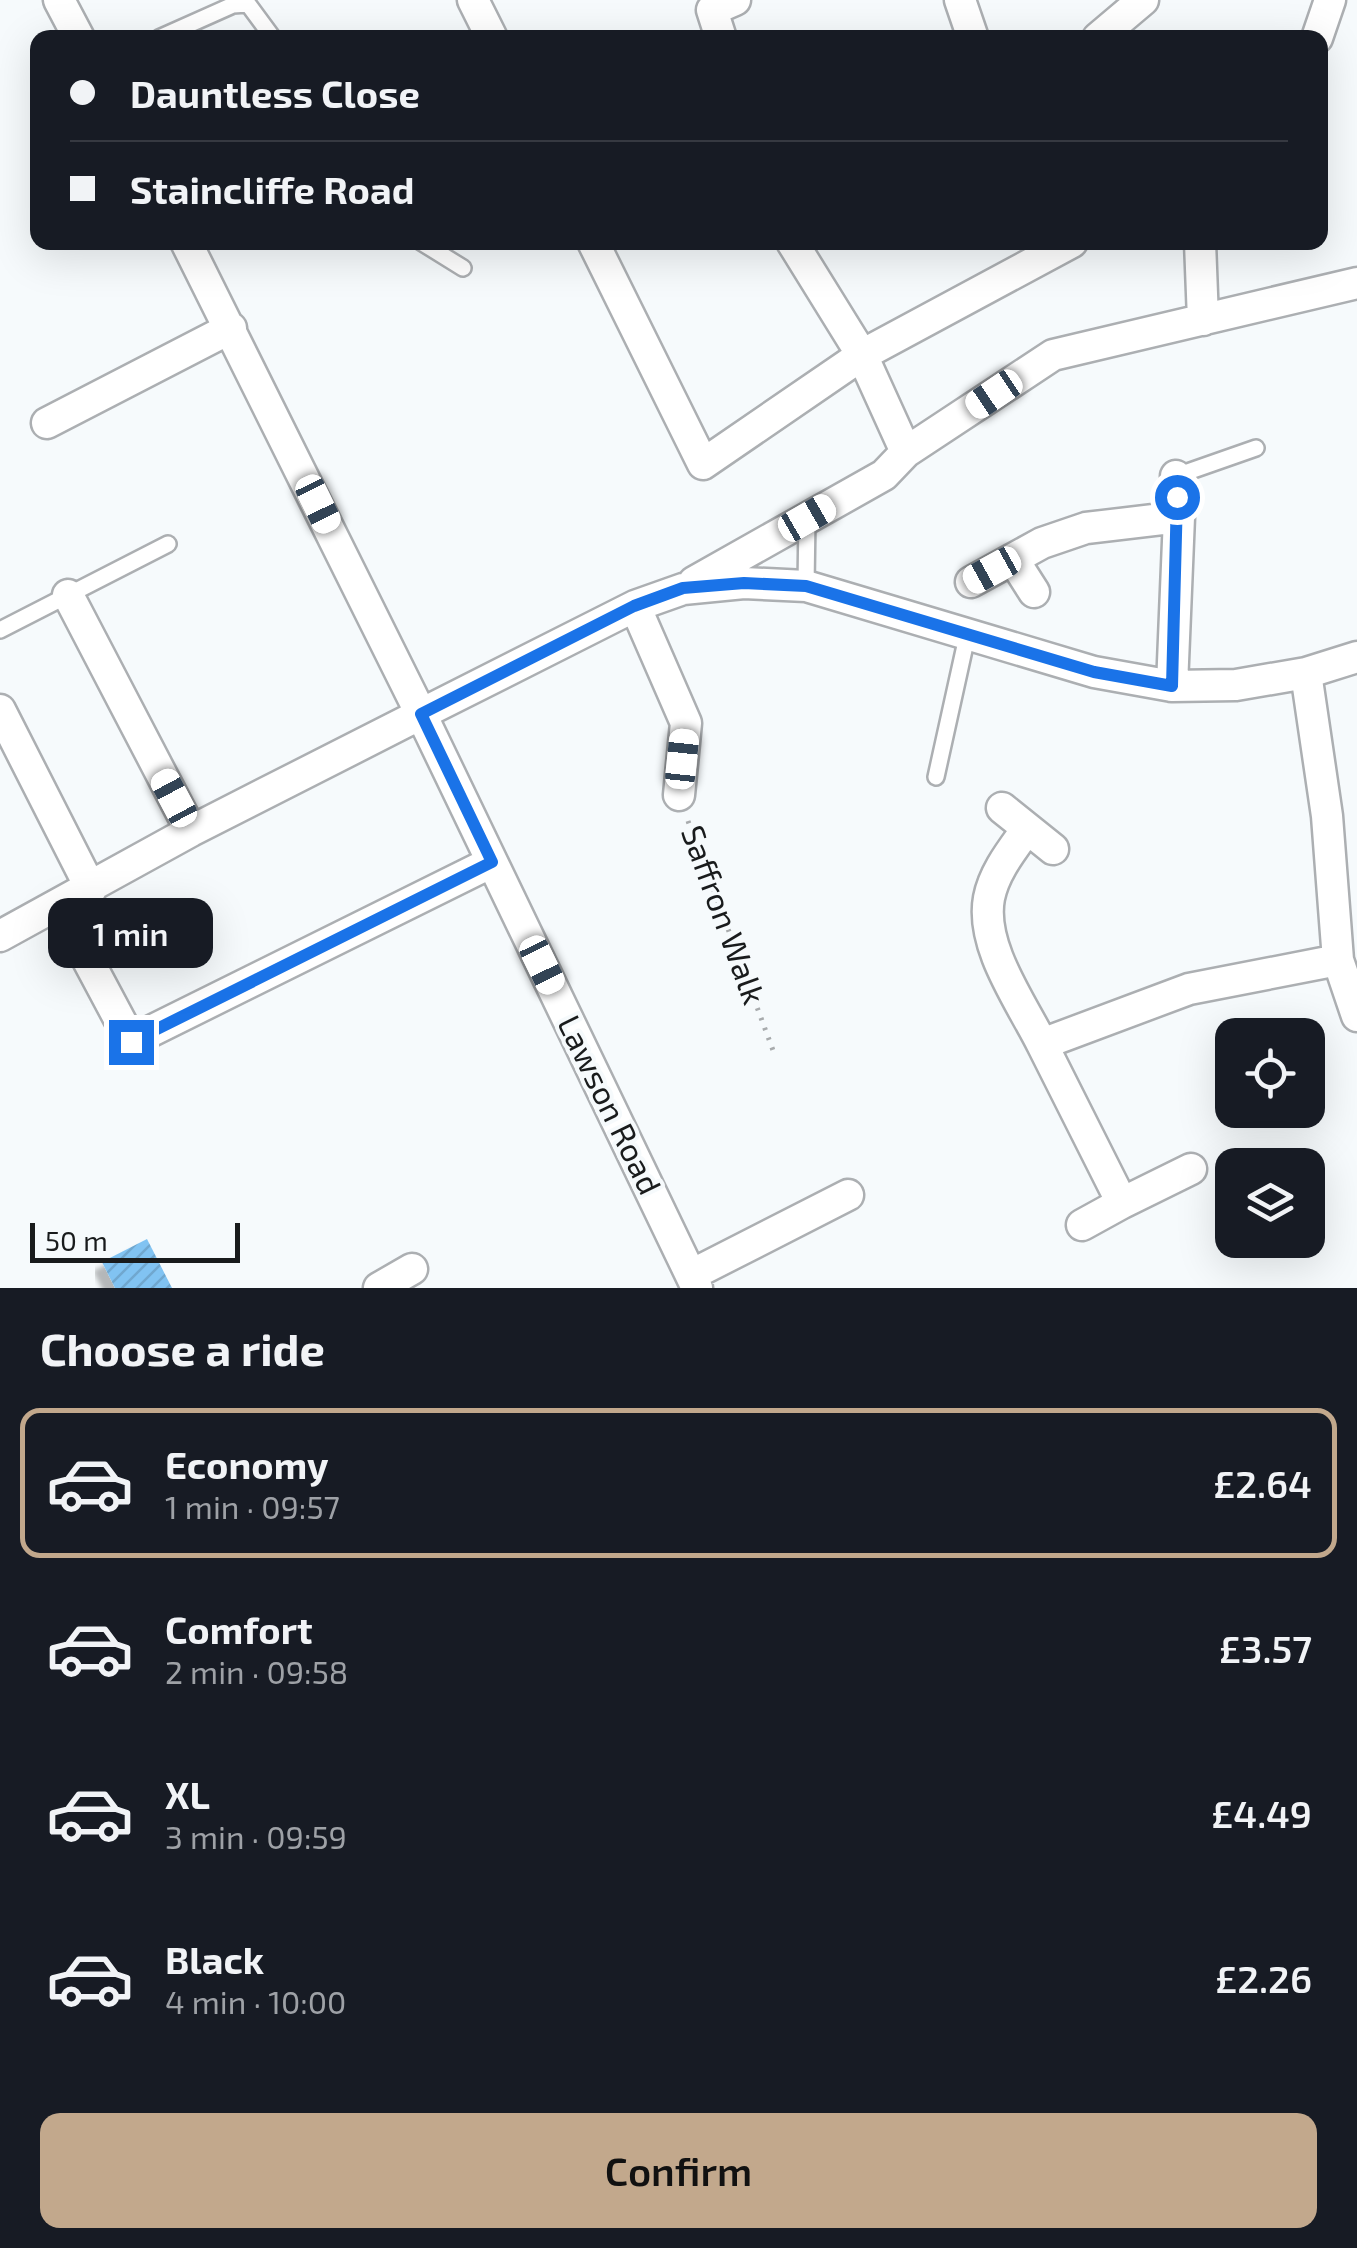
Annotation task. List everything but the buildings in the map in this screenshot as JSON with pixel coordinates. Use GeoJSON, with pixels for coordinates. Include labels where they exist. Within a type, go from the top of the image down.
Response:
{"type":"FeatureCollection","features":[{"type":"Feature","properties":{"kind":"street"},"geometry":{"type":"LineString","coordinates":[[60,0],[75,30]]}},
{"type":"Feature","properties":{"kind":"street"},"geometry":{"type":"LineString","coordinates":[[473,0],[488,30]]}},
{"type":"Feature","properties":{"kind":"street"},"geometry":{"type":"LineString","coordinates":[[718,30],[712,10],[735,0]]}},
{"type":"Feature","properties":{"kind":"street"},"geometry":{"type":"LineString","coordinates":[[960,0],[970,30]]}},
{"type":"Feature","properties":{"kind":"street"},"geometry":{"type":"LineString","coordinates":[[1107,30],[1143,0]]}},
{"type":"Feature","properties":{"kind":"street"},"geometry":{"type":"LineString","coordinates":[[1319,30],[1330,0]]}},
{"type":"Feature","properties":{"kind":"street","name":"Lawson Road"},"geometry":{"type":"LineString","coordinates":[[190,250],[421,714],[694,1282]]}},
{"type":"Feature","properties":{"kind":"street"},"geometry":{"type":"LineString","coordinates":[[597,250],[703,464],[862,356],[1048,250]]}},
{"type":"Feature","properties":{"kind":"street"},"geometry":{"type":"LineString","coordinates":[[797,250],[862,356],[906,452]]}},
{"type":"Feature","properties":{"kind":"street"},"geometry":{"type":"LineString","coordinates":[[1200,250],[1203,320]]}},
{"type":"Feature","properties":{"kind":"street"},"geometry":{"type":"LineString","coordinates":[[0,936],[91,890],[191,831],[634,606],[683,588],[884,475],[906,452],[1053,355],[1357,283]]}},
{"type":"Feature","properties":{"kind":"street"},"geometry":{"type":"LineString","coordinates":[[47,423],[231,328]]}},
{"type":"Feature","properties":{"kind":"street"},"geometry":{"type":"LineString","coordinates":[[1172,686],[1179,517],[1176,476]]}},
{"type":"Feature","properties":{"kind":"street"},"geometry":{"type":"LineString","coordinates":[[970,582],[1042,542],[1086,528],[1179,517]]}},
{"type":"Feature","properties":{"kind":"street"},"geometry":{"type":"LineString","coordinates":[[1013,559],[1034,592]]}},
{"type":"Feature","properties":{"kind":"street"},"geometry":{"type":"LineString","coordinates":[[683,588],[744,583],[806,586],[1094,672],[1172,686],[1236,686],[1306,674],[1357,657]]}},
{"type":"Feature","properties":{"kind":"street"},"geometry":{"type":"LineString","coordinates":[[68,595],[191,831]]}},
{"type":"Feature","properties":{"kind":"street","name":"Saffron Walk"},"geometry":{"type":"LineString","coordinates":[[634,606],[686,723],[678,795]]}},
{"type":"Feature","properties":{"kind":"street"},"geometry":{"type":"LineString","coordinates":[[1306,674],[1342,815],[1338,960],[1357,1016]]}},
{"type":"Feature","properties":{"kind":"street"},"geometry":{"type":"LineString","coordinates":[[0,710],[91,890]]}},
{"type":"Feature","properties":{"kind":"street"},"geometry":{"type":"LineString","coordinates":[[1002,808],[1053,849]]}},
{"type":"Feature","properties":{"kind":"street"},"geometry":{"type":"LineString","coordinates":[[1026,829],[1000,869],[988,914],[1000,959],[1122,1203]]}},
{"type":"Feature","properties":{"kind":"street"},"geometry":{"type":"LineString","coordinates":[[59,906],[131,1042],[492,862]]}},
{"type":"Feature","properties":{"kind":"street"},"geometry":{"type":"LineString","coordinates":[[1042,1044],[1189,989],[1338,960]]}},
{"type":"Feature","properties":{"kind":"street"},"geometry":{"type":"LineString","coordinates":[[1082,1225],[1191,1169]]}},
{"type":"Feature","properties":{"kind":"street"},"geometry":{"type":"LineString","coordinates":[[694,1282],[848,1195]]}},
{"type":"Feature","properties":{"kind":"street"},"geometry":{"type":"LineString","coordinates":[[379,1288],[412,1270]]}},
{"type":"Feature","properties":{"kind":"lane"},"geometry":{"type":"LineString","coordinates":[[178,30],[233,5],[248,4],[267,30]]}},
{"type":"Feature","properties":{"kind":"lane"},"geometry":{"type":"LineString","coordinates":[[434,250],[463,268]]}},
{"type":"Feature","properties":{"kind":"lane"},"geometry":{"type":"LineString","coordinates":[[1176,476],[1256,448]]}},
{"type":"Feature","properties":{"kind":"lane"},"geometry":{"type":"LineString","coordinates":[[806,586],[807,518]]}},
{"type":"Feature","properties":{"kind":"lane"},"geometry":{"type":"LineString","coordinates":[[0,630],[168,544]]}},
{"type":"Feature","properties":{"kind":"lane"},"geometry":{"type":"LineString","coordinates":[[936,776],[968,632]]}},
{"type":"Feature","properties":{"kind":"path","name":"Saffron Walk"},"geometry":{"type":"LineString","coordinates":[[678,795],[774,1053]]}},
{"type":"Feature","properties":{"kind":"route"},"geometry":{"type":"LineString","coordinates":[[131,1042],[492,862],[421,714],[634,606],[683,588],[744,583],[806,586],[1094,672],[1172,686],[1177,497]]}}]}
